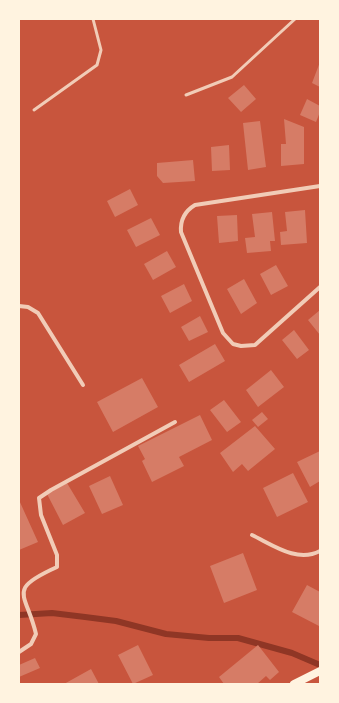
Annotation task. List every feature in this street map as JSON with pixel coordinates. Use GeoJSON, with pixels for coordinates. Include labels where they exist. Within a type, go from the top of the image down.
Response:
{"type":"FeatureCollection","features":[{"type":"Feature","properties":{"kind":"main road"},"geometry":{"type":"LineString","coordinates":[[294,684],[317,672]]}},
{"type":"Feature","properties":{"kind":"street"},"geometry":{"type":"LineString","coordinates":[[320,186],[196,205],[185,213],[181,225],[182,232],[223,333],[233,344],[240,346],[255,345],[320,287]]}},
{"type":"Feature","properties":{"kind":"street"},"geometry":{"type":"LineString","coordinates":[[19,306],[28,307],[38,313],[83,385]]}},
{"type":"Feature","properties":{"kind":"street"},"geometry":{"type":"LineString","coordinates":[[19,652],[31,644],[36,634],[27,613],[23,595],[25,586],[33,578],[56,567],[57,555],[41,515],[39,498],[176,422]]}},
{"type":"Feature","properties":{"kind":"street"},"geometry":{"type":"LineString","coordinates":[[252,535],[288,552],[298,555],[308,556],[320,551]]}},
{"type":"Feature","properties":{"kind":"lane"},"geometry":{"type":"LineString","coordinates":[[34,110],[97,65],[101,50],[93,19]]}},
{"type":"Feature","properties":{"kind":"lane"},"geometry":{"type":"LineString","coordinates":[[186,95],[232,77],[294,19]]}},
{"type":"Feature","properties":{"kind":"building"},"geometry":{"type":"Polygon","coordinates":[[[320,62],[320,87],[312,83],[320,62]]]}},
{"type":"Feature","properties":{"kind":"building"},"geometry":{"type":"Polygon","coordinates":[[[244,85],[256,99],[241,112],[228,98],[244,85]]]}},
{"type":"Feature","properties":{"kind":"building"},"geometry":{"type":"Polygon","coordinates":[[[307,99],[320,106],[320,112],[316,122],[300,115],[307,99]]]}},
{"type":"Feature","properties":{"kind":"building"},"geometry":{"type":"Polygon","coordinates":[[[284,119],[304,127],[304,164],[281,166],[281,144],[286,144],[284,119]]]}},
{"type":"Feature","properties":{"kind":"building"},"geometry":{"type":"Polygon","coordinates":[[[260,121],[266,167],[248,170],[243,123],[260,121]]]}},
{"type":"Feature","properties":{"kind":"building"},"geometry":{"type":"Polygon","coordinates":[[[229,145],[230,170],[212,171],[211,147],[229,145]]]}},
{"type":"Feature","properties":{"kind":"building"},"geometry":{"type":"Polygon","coordinates":[[[193,160],[195,181],[163,183],[157,176],[157,163],[193,160]]]}},
{"type":"Feature","properties":{"kind":"building"},"geometry":{"type":"Polygon","coordinates":[[[130,189],[138,205],[115,217],[107,201],[130,189]]]}},
{"type":"Feature","properties":{"kind":"building"},"geometry":{"type":"Polygon","coordinates":[[[305,210],[307,243],[281,245],[280,232],[287,231],[285,212],[305,210]]]}},
{"type":"Feature","properties":{"kind":"building"},"geometry":{"type":"Polygon","coordinates":[[[272,212],[275,241],[270,241],[271,251],[247,253],[245,238],[255,237],[252,214],[272,212]]]}},
{"type":"Feature","properties":{"kind":"building"},"geometry":{"type":"Polygon","coordinates":[[[237,215],[238,241],[219,243],[217,216],[237,215]]]}},
{"type":"Feature","properties":{"kind":"building"},"geometry":{"type":"Polygon","coordinates":[[[151,218],[160,235],[136,247],[127,230],[151,218]]]}},
{"type":"Feature","properties":{"kind":"building"},"geometry":{"type":"Polygon","coordinates":[[[167,251],[176,267],[153,280],[144,264],[167,251]]]}},
{"type":"Feature","properties":{"kind":"building"},"geometry":{"type":"Polygon","coordinates":[[[276,265],[288,286],[271,295],[260,274],[276,265]]]}},
{"type":"Feature","properties":{"kind":"building"},"geometry":{"type":"Polygon","coordinates":[[[244,279],[257,303],[241,314],[227,289],[244,279]]]}},
{"type":"Feature","properties":{"kind":"building"},"geometry":{"type":"Polygon","coordinates":[[[184,284],[192,301],[170,313],[161,296],[184,284]]]}},
{"type":"Feature","properties":{"kind":"building"},"geometry":{"type":"Polygon","coordinates":[[[320,310],[320,335],[308,320],[320,310]]]}},
{"type":"Feature","properties":{"kind":"building"},"geometry":{"type":"Polygon","coordinates":[[[200,316],[208,332],[189,341],[181,327],[200,316]]]}},
{"type":"Feature","properties":{"kind":"building"},"geometry":{"type":"Polygon","coordinates":[[[294,330],[309,350],[297,359],[282,340],[294,330]]]}},
{"type":"Feature","properties":{"kind":"building"},"geometry":{"type":"Polygon","coordinates":[[[215,344],[225,361],[189,382],[179,365],[215,344]]]}},
{"type":"Feature","properties":{"kind":"building"},"geometry":{"type":"Polygon","coordinates":[[[271,370],[284,387],[258,407],[246,390],[271,370]]]}},
{"type":"Feature","properties":{"kind":"building"},"geometry":{"type":"Polygon","coordinates":[[[142,378],[158,407],[113,432],[97,402],[142,378]]]}},
{"type":"Feature","properties":{"kind":"building"},"geometry":{"type":"Polygon","coordinates":[[[224,400],[241,422],[227,432],[210,410],[224,400]]]}},
{"type":"Feature","properties":{"kind":"building"},"geometry":{"type":"Polygon","coordinates":[[[262,412],[268,419],[258,427],[252,420],[262,412]]]}},
{"type":"Feature","properties":{"kind":"building"},"geometry":{"type":"Polygon","coordinates":[[[200,415],[212,440],[179,457],[184,466],[152,482],[142,461],[145,459],[138,446],[200,415]]]}},
{"type":"Feature","properties":{"kind":"building"},"geometry":{"type":"Polygon","coordinates":[[[255,426],[275,449],[248,471],[242,464],[233,472],[220,453],[255,426]]]}},
{"type":"Feature","properties":{"kind":"building"},"geometry":{"type":"Polygon","coordinates":[[[320,451],[320,481],[310,487],[297,462],[320,451]]]}},
{"type":"Feature","properties":{"kind":"building"},"geometry":{"type":"Polygon","coordinates":[[[293,473],[308,502],[277,517],[263,488],[293,473]]]}},
{"type":"Feature","properties":{"kind":"building"},"geometry":{"type":"Polygon","coordinates":[[[110,476],[123,505],[102,514],[89,486],[110,476]]]}},
{"type":"Feature","properties":{"kind":"building"},"geometry":{"type":"Polygon","coordinates":[[[67,483],[85,513],[63,525],[47,494],[67,483]]]}},
{"type":"Feature","properties":{"kind":"building"},"geometry":{"type":"Polygon","coordinates":[[[19,500],[38,542],[19,550],[19,500]]]}},
{"type":"Feature","properties":{"kind":"building"},"geometry":{"type":"Polygon","coordinates":[[[243,553],[257,590],[224,603],[210,566],[243,553]]]}},
{"type":"Feature","properties":{"kind":"building"},"geometry":{"type":"Polygon","coordinates":[[[307,585],[320,592],[319,626],[292,612],[307,585]]]}},
{"type":"Feature","properties":{"kind":"building"},"geometry":{"type":"Polygon","coordinates":[[[138,645],[153,675],[133,684],[118,655],[138,645]]]}},
{"type":"Feature","properties":{"kind":"building"},"geometry":{"type":"Polygon","coordinates":[[[258,645],[279,672],[270,680],[266,676],[257,684],[224,684],[219,677],[258,645]]]}},
{"type":"Feature","properties":{"kind":"building"},"geometry":{"type":"Polygon","coordinates":[[[35,658],[40,668],[19,677],[19,665],[35,658]]]}},
{"type":"Feature","properties":{"kind":"building"},"geometry":{"type":"Polygon","coordinates":[[[91,669],[99,684],[64,684],[91,669]]]}},
{"type":"Feature","properties":{"kind":"waterway"},"geometry":{"type":"LineString","coordinates":[[19,615],[52,613],[116,621],[166,634],[209,638],[238,638],[292,653],[320,665]]}}]}
